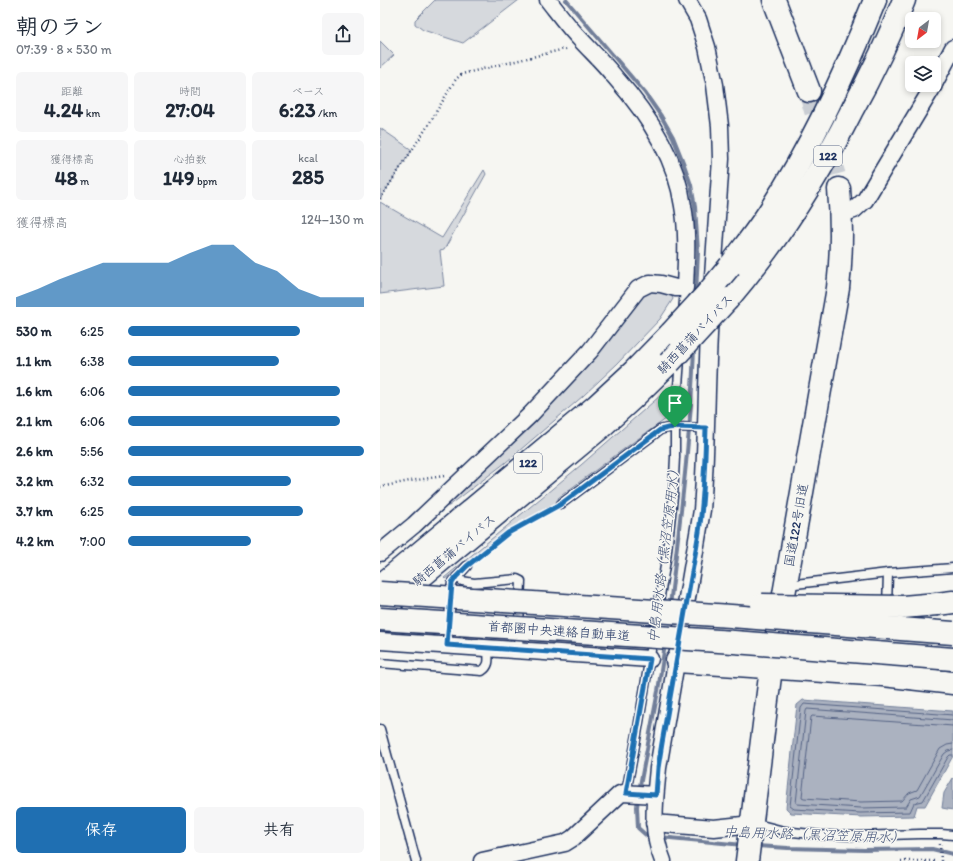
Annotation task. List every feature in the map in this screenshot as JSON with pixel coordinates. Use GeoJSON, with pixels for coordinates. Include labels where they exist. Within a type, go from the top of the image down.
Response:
{"type":"FeatureCollection","features":[{"type":"Feature","properties":{"kind":"main road"},"geometry":{"type":"LineString","coordinates":[[774,0],[809,91]]}},
{"type":"Feature","properties":{"kind":"main road","name":"騎西菖蒲バイパス"},"geometry":{"type":"LineString","coordinates":[[380,586],[596,406],[634,371],[705,296],[730,266],[769,212],[802,155],[822,118],[856,46],[875,0]]}},
{"type":"Feature","properties":{"kind":"main road","name":"騎西菖蒲バイパス"},"geometry":{"type":"LineString","coordinates":[[380,611],[599,429],[669,363],[728,299],[762,258],[811,185],[861,94],[881,54],[904,0]]}},
{"type":"Feature","properties":{"kind":"main road","name":"国道122号旧道"},"geometry":{"type":"LineString","coordinates":[[747,860],[771,668],[838,288],[841,260],[841,214],[838,189]]}},
{"type":"Feature","properties":{"kind":"main road","name":"首都圏中央連絡自動車道"},"geometry":{"type":"LineString","coordinates":[[380,593],[953,633]]}},
{"type":"Feature","properties":{"kind":"main road"},"geometry":{"type":"LineString","coordinates":[[533,604],[701,604],[903,607],[953,602]]}},
{"type":"Feature","properties":{"kind":"main road","name":"首都圏中央連絡自動車道"},"geometry":{"type":"LineString","coordinates":[[380,618],[734,642],[953,659]]}},
{"type":"Feature","properties":{"kind":"main road"},"geometry":{"type":"LineString","coordinates":[[677,661],[771,668],[884,667],[953,683]]}},
{"type":"Feature","properties":{"kind":"street"},"geometry":{"type":"LineString","coordinates":[[380,553],[414,525],[530,415],[590,351],[638,289],[650,283],[676,288],[685,288],[685,217],[679,186],[669,158],[648,118],[615,76],[581,41],[548,0]]}},
{"type":"Feature","properties":{"kind":"street"},"geometry":{"type":"LineString","coordinates":[[639,794],[658,768],[702,510],[705,477],[702,428],[721,159],[720,126],[715,84],[707,47],[698,19],[687,0]]}},
{"type":"Feature","properties":{"kind":"street"},"geometry":{"type":"LineString","coordinates":[[941,71],[953,48]]}},
{"type":"Feature","properties":{"kind":"street"},"geometry":{"type":"LineString","coordinates":[[841,214],[854,210],[865,200],[930,92]]}},
{"type":"Feature","properties":{"kind":"street"},"geometry":{"type":"LineString","coordinates":[[380,641],[650,659]]}},
{"type":"Feature","properties":{"kind":"street"},"geometry":{"type":"LineString","coordinates":[[482,861],[504,859],[565,842],[573,838],[620,794],[639,794]]}},
{"type":"Feature","properties":{"kind":"street"},"geometry":{"type":"LineString","coordinates":[[639,794],[654,827],[660,855]]}},
{"type":"Feature","properties":{"kind":"street"},"geometry":{"type":"LineString","coordinates":[[654,827],[714,828],[743,824],[751,828]]}},
{"type":"Feature","properties":{"kind":"lane"},"geometry":{"type":"LineString","coordinates":[[639,794],[650,659],[666,560],[673,497],[685,288]]}},
{"type":"Feature","properties":{"kind":"lane"},"geometry":{"type":"LineString","coordinates":[[561,504],[660,430],[677,427],[702,428]]}},
{"type":"Feature","properties":{"kind":"lane"},"geometry":{"type":"LineString","coordinates":[[447,645],[452,583],[467,566]]}},
{"type":"Feature","properties":{"kind":"lane"},"geometry":{"type":"LineString","coordinates":[[786,585],[888,573],[953,568]]}},
{"type":"Feature","properties":{"kind":"lane"},"geometry":{"type":"LineString","coordinates":[[884,667],[888,573]]}},
{"type":"Feature","properties":{"kind":"lane"},"geometry":{"type":"LineString","coordinates":[[456,577],[462,581],[474,583],[517,579],[521,581],[518,650]]}},
{"type":"Feature","properties":{"kind":"lane"},"geometry":{"type":"LineString","coordinates":[[380,663],[482,671],[488,664],[488,648]]}},
{"type":"Feature","properties":{"kind":"lane"},"geometry":{"type":"LineString","coordinates":[[380,729],[416,861]]}},
{"type":"Feature","properties":{"kind":"lane"},"geometry":{"type":"LineString","coordinates":[[751,828],[761,825],[784,831],[820,835],[953,835]]}},
{"type":"Feature","properties":{"kind":"path"},"geometry":{"type":"LineString","coordinates":[[380,199],[429,124],[456,79],[462,74],[573,47],[581,41]]}},
{"type":"Feature","properties":{"kind":"path"},"geometry":{"type":"LineString","coordinates":[[380,487],[436,476],[451,476],[456,477],[461,481]]}},
{"type":"Feature","properties":{"kind":"path"},"geometry":{"type":"LineString","coordinates":[[467,566],[508,533],[561,504]]}},
{"type":"Feature","properties":{"kind":"path"},"geometry":{"type":"LineString","coordinates":[[940,843],[941,861]]}},
{"type":"Feature","properties":{"kind":"path"},"geometry":{"type":"LineString","coordinates":[[901,861],[936,861]]}},
{"type":"Feature","properties":{"kind":"shaded area"},"geometry":{"type":"Polygon","coordinates":[[[435,0],[519,0],[463,43],[423,30],[415,24],[415,20],[435,0]]]}},
{"type":"Feature","properties":{"kind":"shaded area"},"geometry":{"type":"Polygon","coordinates":[[[380,41],[394,55],[380,68],[380,41]]]}},
{"type":"Feature","properties":{"kind":"shaded area"},"geometry":{"type":"Polygon","coordinates":[[[380,128],[412,150],[380,199],[380,128]]]}},
{"type":"Feature","properties":{"kind":"shaded area"},"geometry":{"type":"Polygon","coordinates":[[[484,170],[486,174],[444,250],[440,251],[444,286],[380,294],[380,202],[442,238],[484,170]]]}},
{"type":"Feature","properties":{"kind":"shaded area"},"geometry":{"type":"Polygon","coordinates":[[[653,290],[671,294],[673,299],[660,319],[617,364],[583,396],[505,463],[449,506],[446,506],[641,295],[653,290]]]}},
{"type":"Feature","properties":{"kind":"shaded area"},"geometry":{"type":"Polygon","coordinates":[[[661,395],[668,416],[666,419],[558,498],[561,504],[508,533],[467,566],[465,564],[445,579],[444,578],[581,465],[661,395]]]}},
{"type":"Feature","properties":{"kind":"water"},"geometry":{"type":"Polygon","coordinates":[[[803,700],[953,711],[953,756],[925,806],[917,806],[914,816],[861,817],[791,813],[786,808],[797,705],[803,700]]]}},
{"type":"Feature","properties":{"kind":"water"},"geometry":{"type":"Polygon","coordinates":[[[953,778],[953,810],[942,808],[944,793],[953,778]]]}},
{"type":"Feature","properties":{"kind":"waterway","name":"中島用水路（黒沼笠原用水）"},"geometry":{"type":"LineString","coordinates":[[566,0],[645,93],[673,137],[691,185],[695,207],[698,252],[696,293]]}},
{"type":"Feature","properties":{"kind":"waterway","name":"中島用水路（黒沼笠原用水）"},"geometry":{"type":"LineString","coordinates":[[670,606],[688,445],[694,348]]}},
{"type":"Feature","properties":{"kind":"waterway","name":"中島用水路（黒沼笠原用水）"},"geometry":{"type":"LineString","coordinates":[[639,791],[658,691],[665,644]]}},
{"type":"Feature","properties":{"kind":"waterway","name":"中島用水路（黒沼笠原用水）"},"geometry":{"type":"LineString","coordinates":[[638,798],[638,828],[647,836],[652,836]]}},
{"type":"Feature","properties":{"kind":"waterway","name":"中島用水路（黒沼笠原用水）"},"geometry":{"type":"LineString","coordinates":[[660,837],[743,845]]}},
{"type":"Feature","properties":{"kind":"waterway","name":"中島用水路（黒沼笠原用水）"},"geometry":{"type":"LineString","coordinates":[[756,846],[864,850],[932,849],[953,854]]}},
{"type":"Feature","properties":{"kind":"tunnel"},"geometry":{"type":"LineString","coordinates":[[809,91],[839,189]]}},
{"type":"Feature","properties":{"kind":"route"},"geometry":{"type":"LineString","coordinates":[[675,427],[706,428],[705,477],[702,510],[662,743],[656,795],[626,793],[650,659],[447,645],[452,583],[467,566],[508,533],[561,504],[660,430],[675,427]]}}]}
